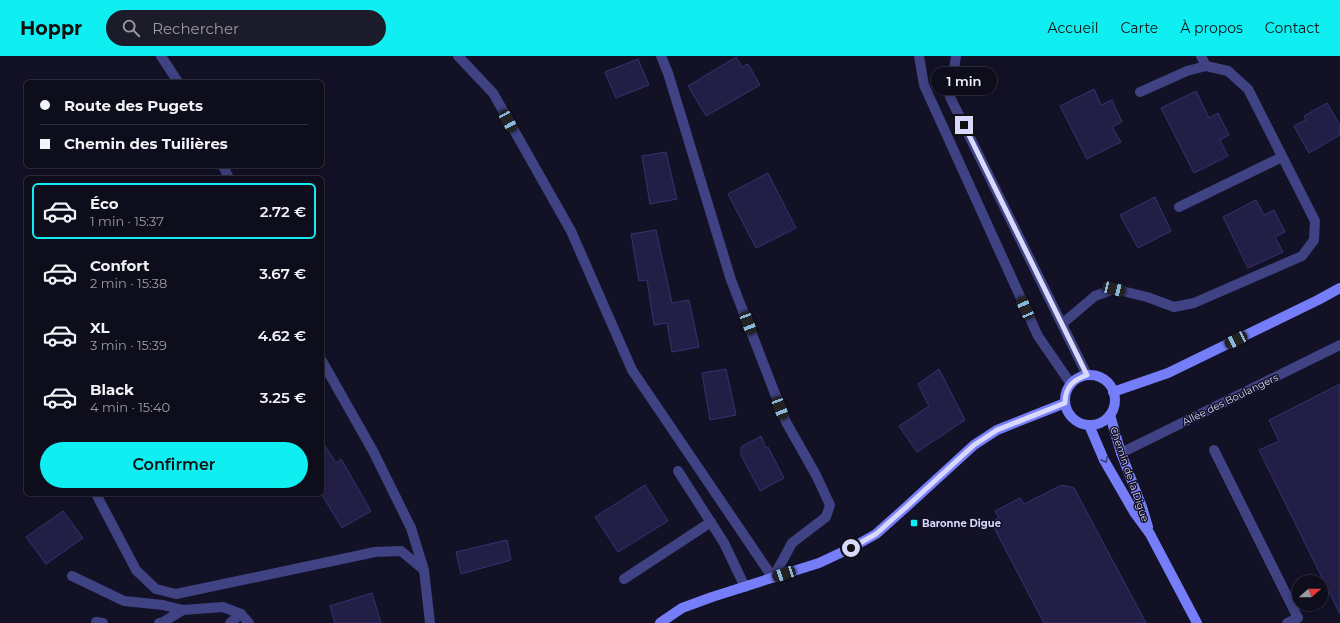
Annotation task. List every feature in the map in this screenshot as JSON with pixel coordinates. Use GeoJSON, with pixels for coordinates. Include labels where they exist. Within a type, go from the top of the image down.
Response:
{"type":"FeatureCollection","features":[{"type":"Feature","properties":{"kind":"main road"},"geometry":{"type":"LineString","coordinates":[[1113,392],[1168,373],[1340,288]]}},
{"type":"Feature","properties":{"kind":"main road"},"geometry":{"type":"LineString","coordinates":[[1087,375],[1096,376],[1109,384],[1113,392],[1115,404],[1110,415],[1101,423],[1088,425],[1080,423],[1073,418],[1065,403],[1065,396],[1071,384],[1078,378],[1087,375]]}},
{"type":"Feature","properties":{"kind":"main road"},"geometry":{"type":"LineString","coordinates":[[660,623],[682,608],[819,563],[851,548],[876,534],[974,445],[997,430],[1065,403]]}},
{"type":"Feature","properties":{"kind":"main road","name":"Chemin de la Digue"},"geometry":{"type":"LineString","coordinates":[[1110,415],[1121,453],[1142,507],[1150,534]]}},
{"type":"Feature","properties":{"kind":"main road","name":"Chemin de la Digue"},"geometry":{"type":"LineString","coordinates":[[1088,425],[1104,460],[1134,512],[1150,534],[1198,623]]}},
{"type":"Feature","properties":{"kind":"street"},"geometry":{"type":"LineString","coordinates":[[161,56],[177,80]]}},
{"type":"Feature","properties":{"kind":"street"},"geometry":{"type":"LineString","coordinates":[[458,56],[493,93],[571,231],[632,370],[773,578],[792,543],[826,517],[830,505],[816,476],[786,422],[731,280],[668,73],[661,56]]}},
{"type":"Feature","properties":{"kind":"street"},"geometry":{"type":"LineString","coordinates":[[919,56],[924,85],[1038,336],[1071,384]]}},
{"type":"Feature","properties":{"kind":"street"},"geometry":{"type":"LineString","coordinates":[[956,56],[950,96],[1087,375]]}},
{"type":"Feature","properties":{"kind":"street"},"geometry":{"type":"LineString","coordinates":[[1201,56],[1206,66]]}},
{"type":"Feature","properties":{"kind":"street"},"geometry":{"type":"LineString","coordinates":[[1062,324],[1095,296],[1114,289],[1147,297],[1174,307],[1194,303],[1302,256],[1314,240],[1315,221],[1248,89],[1228,72],[1206,66],[1187,71],[1140,92]]}},
{"type":"Feature","properties":{"kind":"street"},"geometry":{"type":"LineString","coordinates":[[1180,207],[1282,157]]}},
{"type":"Feature","properties":{"kind":"street","name":"Allée des Boulangers"},"geometry":{"type":"LineString","coordinates":[[1121,453],[1340,345]]}},
{"type":"Feature","properties":{"kind":"street"},"geometry":{"type":"LineString","coordinates":[[324,365],[373,451],[411,528],[424,570],[430,623]]}},
{"type":"Feature","properties":{"kind":"street"},"geometry":{"type":"LineString","coordinates":[[1214,450],[1298,618],[1287,623]]}},
{"type":"Feature","properties":{"kind":"street"},"geometry":{"type":"LineString","coordinates":[[678,471],[724,542],[745,587]]}},
{"type":"Feature","properties":{"kind":"street"},"geometry":{"type":"LineString","coordinates":[[97,496],[136,570],[156,589],[176,594],[375,552],[401,551],[424,570]]}},
{"type":"Feature","properties":{"kind":"street"},"geometry":{"type":"LineString","coordinates":[[624,580],[711,522]]}},
{"type":"Feature","properties":{"kind":"street"},"geometry":{"type":"LineString","coordinates":[[72,576],[124,601],[163,605],[182,610],[223,607],[241,614],[249,623]]}},
{"type":"Feature","properties":{"kind":"street"},"geometry":{"type":"LineString","coordinates":[[159,623],[182,610]]}},
{"type":"Feature","properties":{"kind":"street"},"geometry":{"type":"LineString","coordinates":[[230,623],[241,614]]}},
{"type":"Feature","properties":{"kind":"building"},"geometry":{"type":"Polygon","coordinates":[[[736,57],[742,67],[748,64],[760,85],[706,116],[688,86],[736,57]]]}},
{"type":"Feature","properties":{"kind":"building"},"geometry":{"type":"Polygon","coordinates":[[[638,59],[649,85],[616,98],[605,72],[638,59]]]}},
{"type":"Feature","properties":{"kind":"building"},"geometry":{"type":"Polygon","coordinates":[[[1094,89],[1101,105],[1112,100],[1122,122],[1112,127],[1121,142],[1087,159],[1060,106],[1094,89]]]}},
{"type":"Feature","properties":{"kind":"building"},"geometry":{"type":"Polygon","coordinates":[[[1196,91],[1209,118],[1218,113],[1229,135],[1220,140],[1228,156],[1194,173],[1161,108],[1196,91]]]}},
{"type":"Feature","properties":{"kind":"building"},"geometry":{"type":"Polygon","coordinates":[[[1327,103],[1340,125],[1340,135],[1309,153],[1294,126],[1306,120],[1304,116],[1327,103]]]}},
{"type":"Feature","properties":{"kind":"building"},"geometry":{"type":"Polygon","coordinates":[[[666,152],[677,199],[650,204],[642,156],[666,152]]]}},
{"type":"Feature","properties":{"kind":"building"},"geometry":{"type":"Polygon","coordinates":[[[768,173],[796,228],[756,248],[728,194],[768,173]]]}},
{"type":"Feature","properties":{"kind":"building"},"geometry":{"type":"Polygon","coordinates":[[[1155,197],[1171,231],[1138,248],[1120,215],[1155,197]]]}},
{"type":"Feature","properties":{"kind":"building"},"geometry":{"type":"Polygon","coordinates":[[[1256,200],[1264,215],[1274,210],[1285,232],[1275,237],[1283,252],[1248,268],[1223,217],[1256,200]]]}},
{"type":"Feature","properties":{"kind":"building"},"geometry":{"type":"Polygon","coordinates":[[[656,230],[672,303],[689,300],[699,347],[672,352],[667,323],[654,325],[647,280],[639,281],[631,234],[656,230]]]}},
{"type":"Feature","properties":{"kind":"building"},"geometry":{"type":"Polygon","coordinates":[[[726,369],[736,415],[710,420],[702,373],[726,369]]]}},
{"type":"Feature","properties":{"kind":"building"},"geometry":{"type":"Polygon","coordinates":[[[939,369],[965,420],[917,452],[899,426],[929,406],[918,384],[939,369]]]}},
{"type":"Feature","properties":{"kind":"building"},"geometry":{"type":"Polygon","coordinates":[[[1340,384],[1340,614],[1328,590],[1328,575],[1321,575],[1259,450],[1279,441],[1269,420],[1340,384]]]}},
{"type":"Feature","properties":{"kind":"building"},"geometry":{"type":"Polygon","coordinates":[[[761,436],[766,448],[768,447],[784,478],[760,491],[741,455],[741,447],[761,436]]]}},
{"type":"Feature","properties":{"kind":"building"},"geometry":{"type":"Polygon","coordinates":[[[324,444],[336,463],[341,459],[371,511],[342,528],[323,496],[324,496],[324,444]]]}},
{"type":"Feature","properties":{"kind":"building"},"geometry":{"type":"Polygon","coordinates":[[[645,485],[668,521],[618,552],[595,517],[645,485]]]}},
{"type":"Feature","properties":{"kind":"building"},"geometry":{"type":"Polygon","coordinates":[[[1062,485],[1074,488],[1146,623],[1044,623],[991,522],[999,518],[995,511],[1020,498],[1024,504],[1062,485]]]}},
{"type":"Feature","properties":{"kind":"building"},"geometry":{"type":"Polygon","coordinates":[[[63,511],[83,538],[46,564],[26,537],[63,511]]]}},
{"type":"Feature","properties":{"kind":"building"},"geometry":{"type":"Polygon","coordinates":[[[507,540],[511,560],[461,574],[456,552],[507,540]]]}},
{"type":"Feature","properties":{"kind":"building"},"geometry":{"type":"Polygon","coordinates":[[[372,593],[381,623],[335,623],[330,606],[372,593]]]}},
{"type":"Feature","properties":{"kind":"place","name":"Baronne Digue"},"geometry":{"type":"Point","coordinates":[914,523]}},
{"type":"Feature","properties":{"kind":"route"},"geometry":{"type":"LineString","coordinates":[[851,548],[876,534],[974,445],[997,430],[1065,403],[1065,396],[1071,384],[1078,378],[1087,375],[964,125]]}}]}
